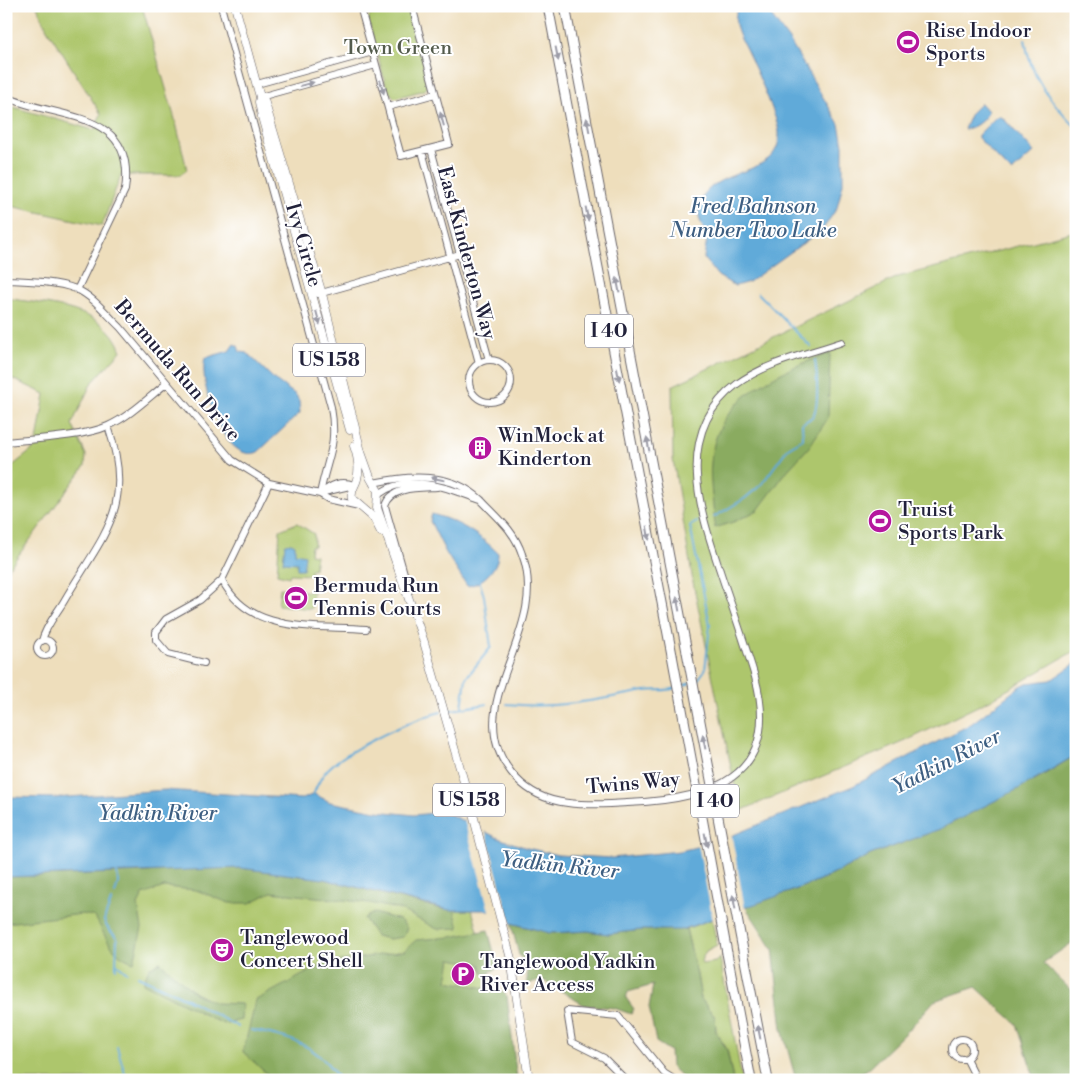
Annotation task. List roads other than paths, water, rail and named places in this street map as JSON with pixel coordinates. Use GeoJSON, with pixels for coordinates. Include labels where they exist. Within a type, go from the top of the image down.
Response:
{"type":"FeatureCollection","features":[{"type":"Feature","properties":{"kind":"highway","name":"I 40"},"geometry":{"type":"LineString","coordinates":[[548,6],[751,1080]]}},
{"type":"Feature","properties":{"kind":"highway","name":"I 40"},"geometry":{"type":"LineString","coordinates":[[565,6],[768,1080]]}},
{"type":"Feature","properties":{"kind":"main road","name":"US 158"},"geometry":{"type":"LineString","coordinates":[[235,6],[260,97],[259,102],[262,116],[356,452],[359,470],[355,484]]}},
{"type":"Feature","properties":{"kind":"main road","name":"US 158"},"geometry":{"type":"LineString","coordinates":[[260,97],[264,100],[322,294],[353,424],[373,483]]}},
{"type":"Feature","properties":{"kind":"main road"},"geometry":{"type":"LineString","coordinates":[[366,480],[373,483],[377,498],[370,506],[361,507],[353,502],[351,495],[355,484],[366,480]]}},
{"type":"Feature","properties":{"kind":"main road","name":"US 158"},"geometry":{"type":"LineString","coordinates":[[377,498],[388,542],[424,642],[511,959],[529,1080]]}},
{"type":"Feature","properties":{"kind":"main road","name":"US 158"},"geometry":{"type":"LineString","coordinates":[[361,507],[374,518],[388,542]]}},
{"type":"Feature","properties":{"kind":"street","name":"Ivy Circle"},"geometry":{"type":"LineString","coordinates":[[221,6],[331,407],[335,432],[334,447],[320,494]]}},
{"type":"Feature","properties":{"kind":"street"},"geometry":{"type":"LineString","coordinates":[[384,6],[361,9],[401,156],[449,144],[412,6]]}},
{"type":"Feature","properties":{"kind":"street"},"geometry":{"type":"LineString","coordinates":[[256,84],[373,52]]}},
{"type":"Feature","properties":{"kind":"street"},"geometry":{"type":"LineString","coordinates":[[260,97],[376,65]]}},
{"type":"Feature","properties":{"kind":"street"},"geometry":{"type":"LineString","coordinates":[[388,107],[435,94]]}},
{"type":"Feature","properties":{"kind":"street"},"geometry":{"type":"LineString","coordinates":[[6,97],[98,124],[116,140],[124,155],[127,175],[125,190],[77,290]]}},
{"type":"Feature","properties":{"kind":"street","name":"East Kinderton Way"},"geometry":{"type":"LineString","coordinates":[[431,149],[489,360]]}},
{"type":"Feature","properties":{"kind":"street","name":"East Kinderton Way"},"geometry":{"type":"LineString","coordinates":[[422,151],[479,363]]}},
{"type":"Feature","properties":{"kind":"street"},"geometry":{"type":"LineString","coordinates":[[296,237],[302,245],[317,294],[460,254]]}},
{"type":"Feature","properties":{"kind":"street","name":"Bermuda Run Drive"},"geometry":{"type":"LineString","coordinates":[[6,280],[56,285],[77,290],[107,314],[167,383],[222,451],[232,460],[269,482],[320,494],[328,499],[361,507]]}},
{"type":"Feature","properties":{"kind":"street","name":"Twins Way"},"geometry":{"type":"LineString","coordinates":[[377,498],[389,489],[407,484],[423,483],[480,500],[490,507],[507,526],[522,553],[529,582],[528,607],[522,632],[500,690],[494,718],[495,736],[510,771],[524,786],[542,797],[575,806],[664,800],[713,790],[726,782],[747,761],[756,748],[762,716],[762,699],[701,510],[696,466],[701,435],[718,403],[736,385],[760,370],[842,342]]}},
{"type":"Feature","properties":{"kind":"street","name":"East Kinderton Way"},"geometry":{"type":"LineString","coordinates":[[489,360],[503,365],[511,378],[507,392],[495,401],[480,400],[470,389],[470,374],[479,363],[489,360]]}},
{"type":"Feature","properties":{"kind":"street"},"geometry":{"type":"LineString","coordinates":[[6,442],[81,434],[108,426],[136,408],[167,383]]}},
{"type":"Feature","properties":{"kind":"street"},"geometry":{"type":"LineString","coordinates":[[42,641],[76,580],[105,536],[115,511],[119,470],[108,426]]}},
{"type":"Feature","properties":{"kind":"street","name":"Twins Way"},"geometry":{"type":"LineString","coordinates":[[373,483],[402,477],[437,478],[467,489],[477,495],[480,500]]}},
{"type":"Feature","properties":{"kind":"street"},"geometry":{"type":"LineString","coordinates":[[204,663],[168,654],[156,640],[156,632],[166,619],[200,600],[222,580],[269,482]]}},
{"type":"Feature","properties":{"kind":"street","name":"Bermuda Run Drive"},"geometry":{"type":"LineString","coordinates":[[320,494],[355,484]]}},
{"type":"Feature","properties":{"kind":"street","name":"Twins Way"},"geometry":{"type":"LineString","coordinates":[[416,616],[385,506],[390,497],[399,491],[437,486]]}},
{"type":"Feature","properties":{"kind":"street"},"geometry":{"type":"LineString","coordinates":[[222,580],[235,600],[258,617],[275,623],[366,629]]}},
{"type":"Feature","properties":{"kind":"street"},"geometry":{"type":"LineString","coordinates":[[626,1080],[604,1058],[572,1042],[567,1011],[618,1016],[664,1073],[675,1080]]}},
{"type":"Feature","properties":{"kind":"street"},"geometry":{"type":"LineString","coordinates":[[966,1058],[977,1080]]}},
{"type":"Feature","properties":{"kind":"water","name":"Fred Bahnson Number Two Lake"},"geometry":{"type":"Polygon","coordinates":[[[743,6],[764,6],[789,40],[839,124],[843,145],[843,184],[837,208],[823,229],[749,282],[735,286],[718,276],[704,259],[706,239],[700,219],[699,207],[705,193],[715,184],[758,165],[769,158],[777,147],[779,132],[766,93],[737,30],[736,13],[743,6]]]}},
{"type":"Feature","properties":{"kind":"water"},"geometry":{"type":"Polygon","coordinates":[[[981,103],[988,111],[985,118],[975,126],[964,129],[971,113],[981,103]]]}},
{"type":"Feature","properties":{"kind":"water"},"geometry":{"type":"Polygon","coordinates":[[[997,116],[1003,118],[1034,152],[1013,171],[1010,171],[978,138],[978,135],[997,116]]]}},
{"type":"Feature","properties":{"kind":"water"},"geometry":{"type":"Polygon","coordinates":[[[234,344],[238,346],[240,352],[247,353],[274,379],[296,395],[299,401],[300,413],[258,452],[246,453],[234,447],[224,435],[216,420],[206,385],[205,358],[229,351],[234,344]]]}},
{"type":"Feature","properties":{"kind":"water"},"geometry":{"type":"Polygon","coordinates":[[[432,514],[451,520],[468,529],[498,553],[498,559],[492,570],[478,583],[467,586],[446,553],[430,521],[432,514]]]}},
{"type":"Feature","properties":{"kind":"water"},"geometry":{"type":"Polygon","coordinates":[[[291,543],[295,545],[295,553],[305,555],[303,569],[297,569],[297,563],[283,562],[285,544],[291,543]]]}},
{"type":"Feature","properties":{"kind":"water","name":"Yadkin River"},"geometry":{"type":"Polygon","coordinates":[[[1076,663],[1076,755],[1020,788],[940,829],[870,855],[829,876],[792,891],[681,930],[641,930],[608,934],[588,931],[550,933],[511,923],[487,910],[449,910],[324,879],[240,868],[6,877],[6,797],[55,798],[165,790],[302,799],[314,794],[330,802],[376,811],[414,815],[445,812],[498,838],[527,848],[558,855],[612,858],[680,851],[716,842],[853,786],[971,724],[1019,687],[1027,683],[1051,680],[1076,663]]]}},
{"type":"Feature","properties":{"kind":"waterway"},"geometry":{"type":"LineString","coordinates":[[1025,39],[1036,77],[1050,98],[1076,127]]}},
{"type":"Feature","properties":{"kind":"waterway"},"geometry":{"type":"LineString","coordinates":[[758,293],[811,347]]}},
{"type":"Feature","properties":{"kind":"waterway"},"geometry":{"type":"LineString","coordinates":[[714,517],[744,499],[761,485],[788,448],[803,439],[802,424],[812,417],[816,406],[815,360]]}},
{"type":"Feature","properties":{"kind":"waterway"},"geometry":{"type":"LineString","coordinates":[[697,522],[690,526],[710,625],[705,670],[697,681]]}},
{"type":"Feature","properties":{"kind":"waterway"},"geometry":{"type":"LineString","coordinates":[[462,707],[466,678],[491,647],[484,596],[479,580]]}},
{"type":"Feature","properties":{"kind":"waterway"},"geometry":{"type":"LineString","coordinates":[[680,687],[690,683]]}},
{"type":"Feature","properties":{"kind":"waterway"},"geometry":{"type":"LineString","coordinates":[[507,704],[559,704],[676,688]]}},
{"type":"Feature","properties":{"kind":"waterway"},"geometry":{"type":"LineString","coordinates":[[446,711],[487,704]]}},
{"type":"Feature","properties":{"kind":"waterway"},"geometry":{"type":"LineString","coordinates":[[313,795],[319,781],[337,761],[365,744],[398,728],[441,712]]}},
{"type":"Feature","properties":{"kind":"waterway"},"geometry":{"type":"LineString","coordinates":[[115,894],[118,883],[117,871]]}},
{"type":"Feature","properties":{"kind":"waterway"},"geometry":{"type":"LineString","coordinates":[[111,901],[104,920],[107,927],[117,938],[116,968]]}},
{"type":"Feature","properties":{"kind":"waterway"},"geometry":{"type":"LineString","coordinates":[[116,963],[127,972]]}},
{"type":"Feature","properties":{"kind":"waterway"},"geometry":{"type":"LineString","coordinates":[[138,976],[193,1002],[238,1027]]}},
{"type":"Feature","properties":{"kind":"waterway"},"geometry":{"type":"LineString","coordinates":[[251,1030],[278,1036],[312,1050],[322,1058],[339,1080]]}},
{"type":"Feature","properties":{"kind":"waterway"},"geometry":{"type":"LineString","coordinates":[[117,1047],[127,1080]]}},
{"type":"Feature","properties":{"kind":"place","name":"Rise Indoor Sports"},"geometry":{"type":"Point","coordinates":[908,42]}},
{"type":"Feature","properties":{"kind":"place","name":"WinMock at Kinderton"},"geometry":{"type":"Point","coordinates":[480,448]}},
{"type":"Feature","properties":{"kind":"place","name":"Truist Sports Park"},"geometry":{"type":"Point","coordinates":[880,521]}},
{"type":"Feature","properties":{"kind":"place","name":"Bermuda Run Tennis Courts"},"geometry":{"type":"Point","coordinates":[296,598]}},
{"type":"Feature","properties":{"kind":"place","name":"Tanglewood Concert Shell"},"geometry":{"type":"Point","coordinates":[222,950]}},
{"type":"Feature","properties":{"kind":"place","name":"Tanglewood Yadkin River Access"},"geometry":{"type":"Point","coordinates":[463,974]}},
{"type":"Feature","properties":{"kind":"park label","name":"Town Green"},"geometry":{"type":"Point","coordinates":[398,48]}}]}
